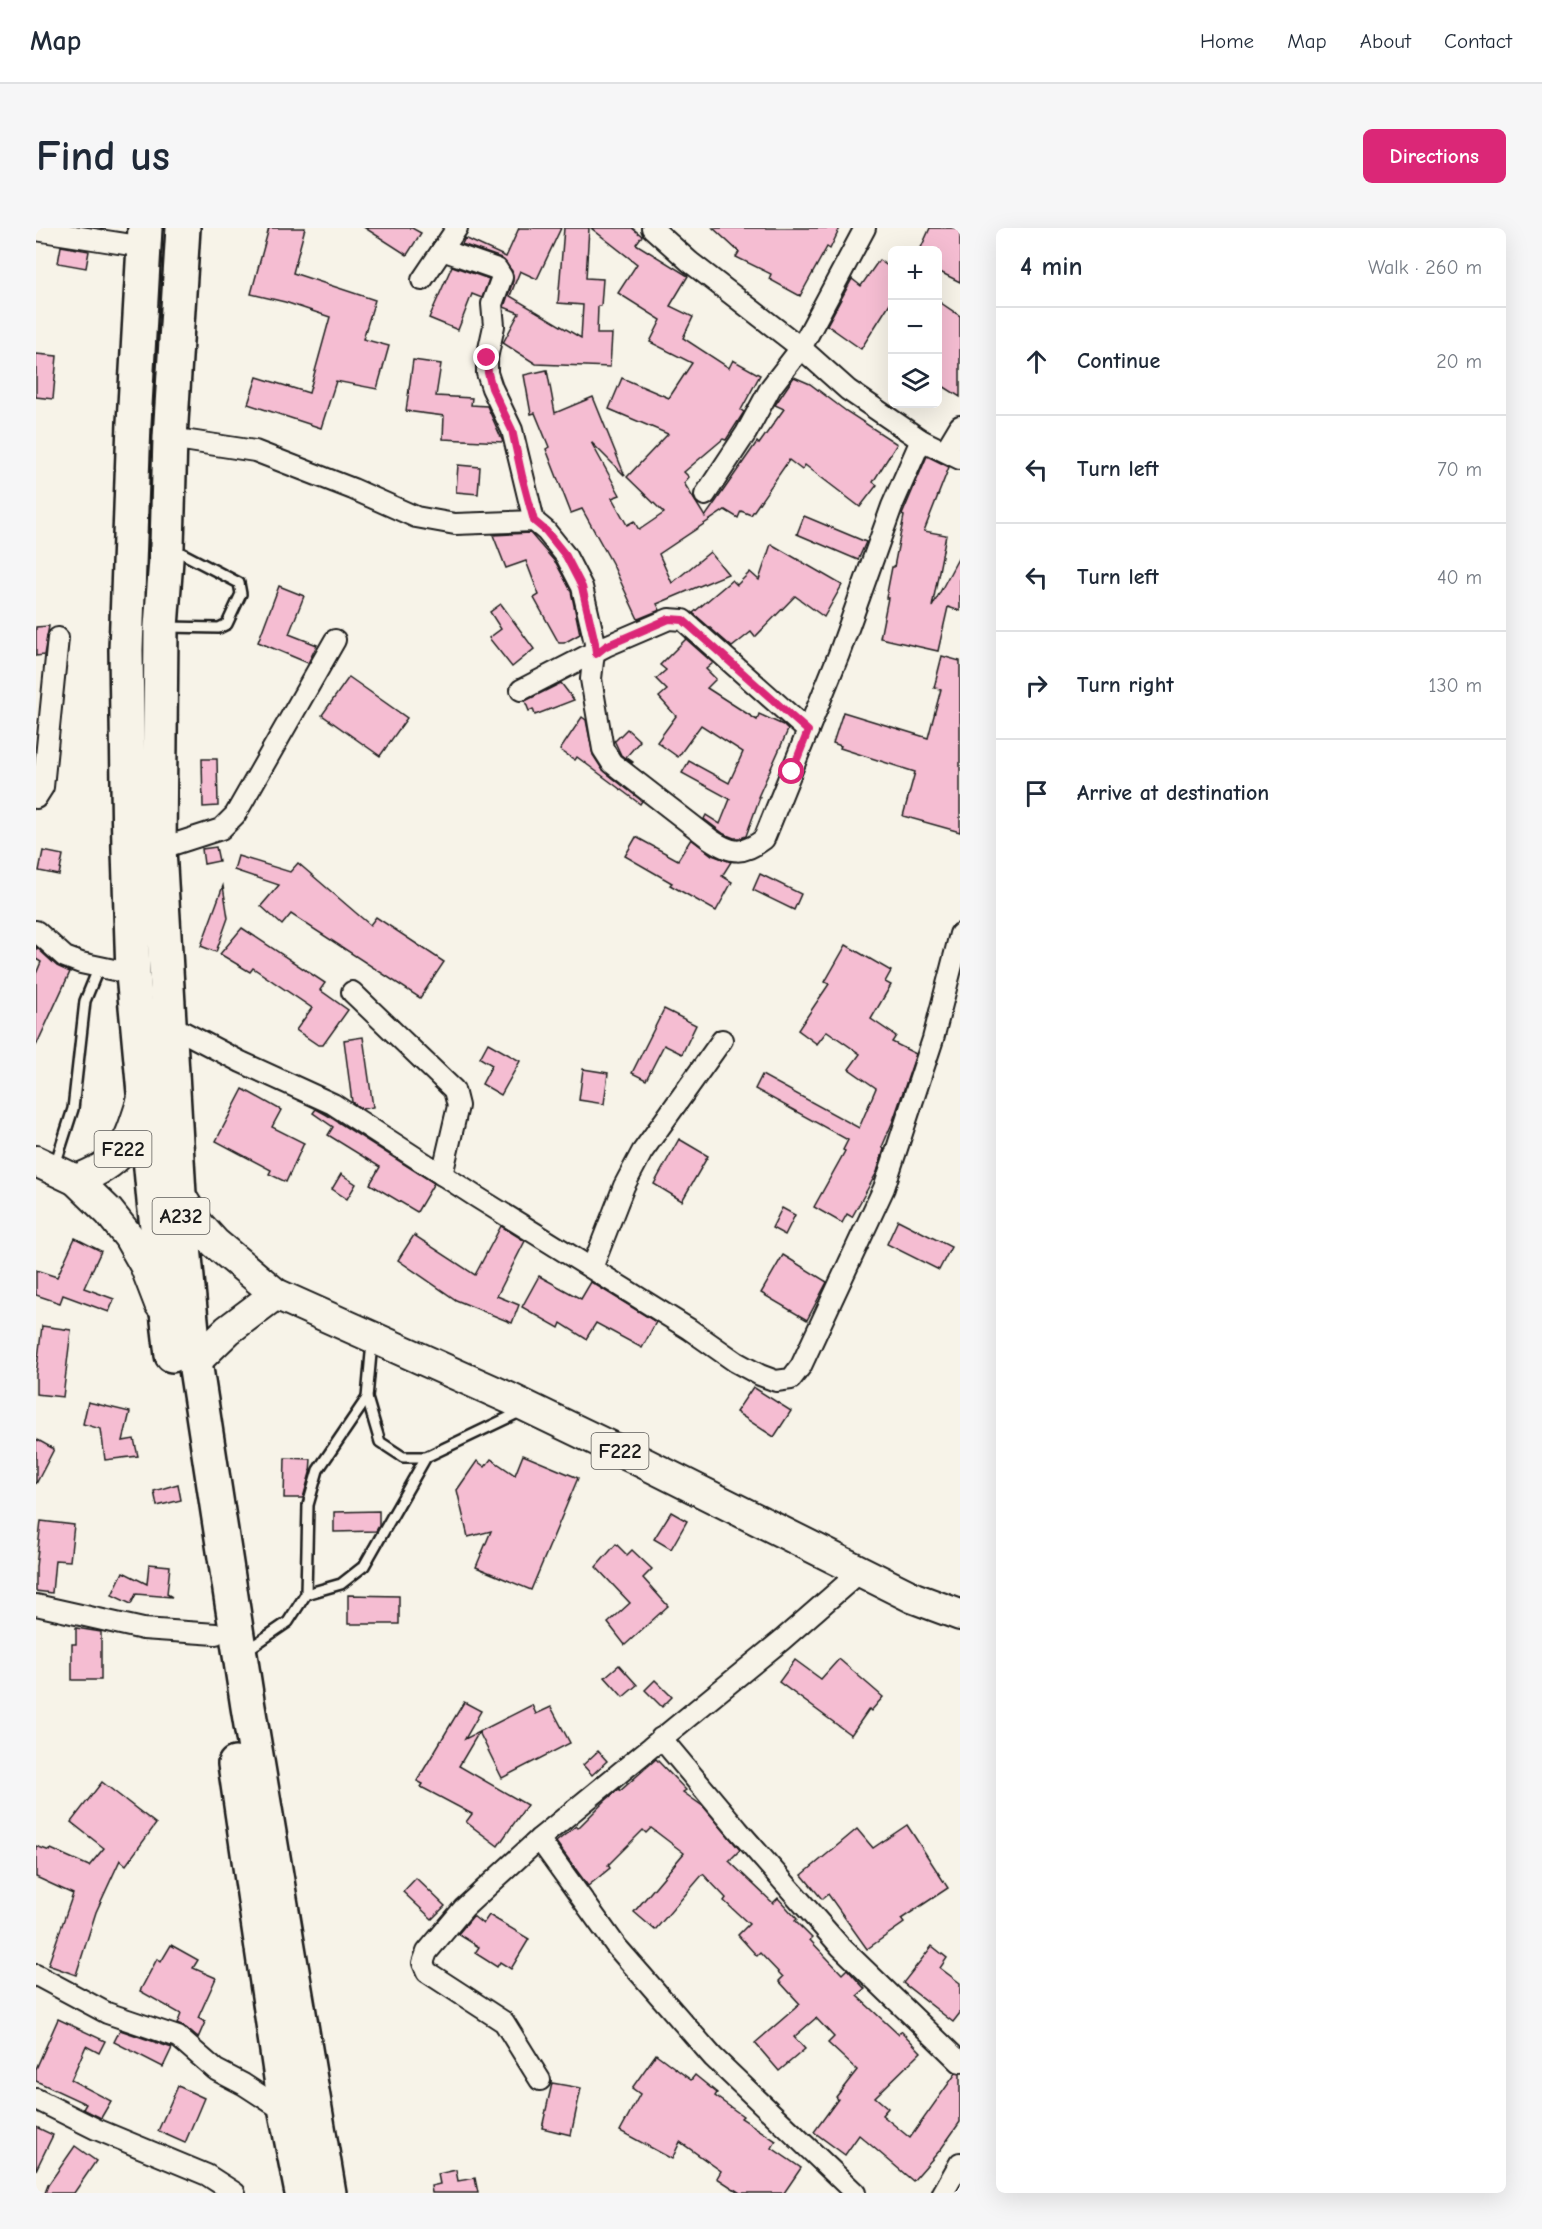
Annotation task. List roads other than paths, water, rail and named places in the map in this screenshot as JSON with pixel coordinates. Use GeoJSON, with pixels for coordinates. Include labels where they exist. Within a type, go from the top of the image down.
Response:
{"type":"FeatureCollection","features":[{"type":"Feature","properties":{"kind":"highway","name":"A232"},"geometry":{"type":"LineString","coordinates":[[183,228],[161,627],[159,849],[168,1024],[179,1194],[195,1362],[286,2112],[302,2193]]}},
{"type":"Feature","properties":{"kind":"highway","name":"A232"},"geometry":{"type":"LineString","coordinates":[[144,238],[134,423],[126,650],[133,974],[144,1096],[178,1401],[228,1644],[329,2193]]}},
{"type":"Feature","properties":{"kind":"main road","name":"F222"},"geometry":{"type":"LineString","coordinates":[[55,1170],[100,1171],[116,1160],[129,1141],[144,1096]]}},
{"type":"Feature","properties":{"kind":"main road","name":"F222"},"geometry":{"type":"LineString","coordinates":[[55,1170],[109,1212],[129,1237],[145,1265],[168,1326]]}},
{"type":"Feature","properties":{"kind":"main road","name":"F222"},"geometry":{"type":"LineString","coordinates":[[179,1194],[197,1223],[215,1243],[276,1294],[530,1408],[914,1598],[960,1615]]}},
{"type":"Feature","properties":{"kind":"main road"},"geometry":{"type":"LineString","coordinates":[[195,1362],[228,1330],[276,1294]]}},
{"type":"Feature","properties":{"kind":"street"},"geometry":{"type":"LineString","coordinates":[[422,280],[457,228]]}},
{"type":"Feature","properties":{"kind":"street"},"geometry":{"type":"LineString","coordinates":[[652,228],[690,262],[801,348],[848,390],[921,440],[952,455],[960,426]]}},
{"type":"Feature","properties":{"kind":"street"},"geometry":{"type":"LineString","coordinates":[[705,495],[746,433],[771,387],[801,348],[865,228]]}},
{"type":"Feature","properties":{"kind":"street"},"geometry":{"type":"LineString","coordinates":[[36,230],[144,238]]}},
{"type":"Feature","properties":{"kind":"street"},"geometry":{"type":"LineString","coordinates":[[442,250],[497,269],[502,277],[492,304],[494,326],[487,358],[488,373],[492,388],[512,430],[534,521],[546,531],[566,556],[582,587],[595,643],[596,654],[591,679],[603,749],[612,763],[724,849],[734,852],[743,850],[764,839],[808,731],[892,506],[921,440]]}},
{"type":"Feature","properties":{"kind":"street"},"geometry":{"type":"LineString","coordinates":[[170,438],[255,451],[353,489],[416,517],[455,524],[534,521]]}},
{"type":"Feature","properties":{"kind":"street"},"geometry":{"type":"LineString","coordinates":[[521,690],[596,654],[606,646],[669,619],[683,620],[808,731]]}},
{"type":"Feature","properties":{"kind":"street"},"geometry":{"type":"LineString","coordinates":[[36,798],[43,787],[58,638]]}},
{"type":"Feature","properties":{"kind":"street"},"geometry":{"type":"LineString","coordinates":[[159,849],[221,830],[235,815],[335,640]]}},
{"type":"Feature","properties":{"kind":"street"},"geometry":{"type":"LineString","coordinates":[[36,931],[65,957],[133,974]]}},
{"type":"Feature","properties":{"kind":"street"},"geometry":{"type":"LineString","coordinates":[[168,1024],[241,1062],[333,1104],[689,1329],[736,1362],[760,1376],[776,1381],[791,1379],[801,1366],[884,1188],[933,1039],[952,998],[960,934]]}},
{"type":"Feature","properties":{"kind":"street"},"geometry":{"type":"LineString","coordinates":[[352,992],[454,1090],[458,1106],[442,1175]]}},
{"type":"Feature","properties":{"kind":"street"},"geometry":{"type":"LineString","coordinates":[[592,1268],[624,1186],[642,1152],[722,1040]]}},
{"type":"Feature","properties":{"kind":"street"},"geometry":{"type":"LineString","coordinates":[[540,2080],[504,2022],[426,1972],[423,1963],[427,1952],[464,1908],[539,1839],[782,1640],[860,1572]]}},
{"type":"Feature","properties":{"kind":"street"},"geometry":{"type":"LineString","coordinates":[[36,1605],[143,1629],[228,1644]]}},
{"type":"Feature","properties":{"kind":"street"},"geometry":{"type":"LineString","coordinates":[[662,1738],[738,1830],[840,1946],[960,2062]]}},
{"type":"Feature","properties":{"kind":"street"},"geometry":{"type":"LineString","coordinates":[[539,1839],[616,1946],[713,2057],[855,2193]]}},
{"type":"Feature","properties":{"kind":"street"},"geometry":{"type":"LineString","coordinates":[[36,1975],[107,2013],[178,2037],[216,2070],[243,2084],[286,2112]]}},
{"type":"Feature","properties":{"kind":"street"},"geometry":{"type":"LineString","coordinates":[[36,2099],[96,2129],[207,2175],[235,2193]]}},
{"type":"Feature","properties":{"kind":"street"},"geometry":{"type":"LineString","coordinates":[[943,2193],[960,2163]]}},
{"type":"Feature","properties":{"kind":"lane"},"geometry":{"type":"LineString","coordinates":[[161,627],[219,628],[226,624],[241,594],[239,583],[167,546]]}},
{"type":"Feature","properties":{"kind":"lane"},"geometry":{"type":"LineString","coordinates":[[55,1170],[73,1109],[85,1001],[99,967]]}},
{"type":"Feature","properties":{"kind":"lane"},"geometry":{"type":"LineString","coordinates":[[372,1337],[367,1398],[380,1442],[403,1457],[426,1457],[530,1408]]}},
{"type":"Feature","properties":{"kind":"lane"},"geometry":{"type":"LineString","coordinates":[[228,1644],[288,1622],[306,1594],[308,1505],[318,1470],[367,1398]]}},
{"type":"Feature","properties":{"kind":"lane"},"geometry":{"type":"LineString","coordinates":[[306,1594],[341,1584],[364,1566],[426,1457]]}}]}
